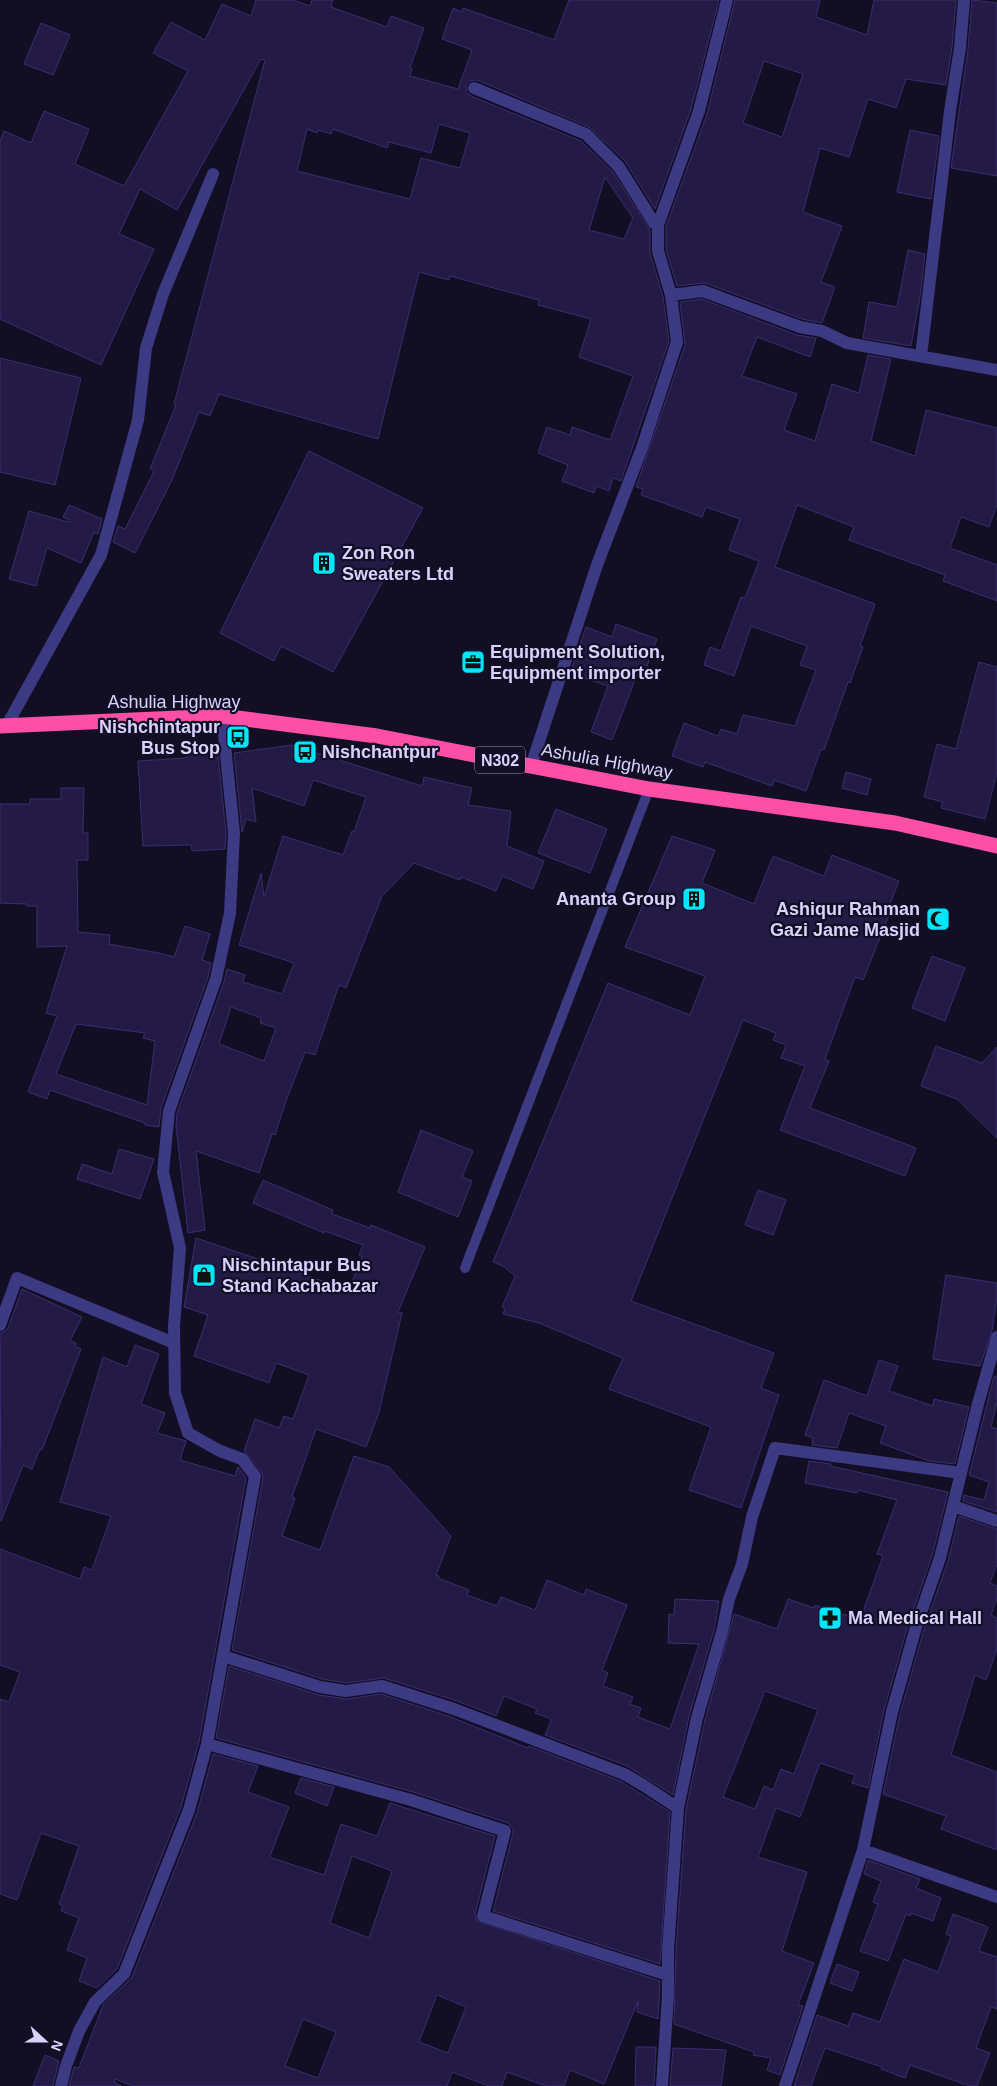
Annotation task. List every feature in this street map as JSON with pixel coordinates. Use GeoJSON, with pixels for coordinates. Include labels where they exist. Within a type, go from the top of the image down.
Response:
{"type":"FeatureCollection","features":[{"type":"Feature","properties":{"kind":"highway","name":"Ashulia Highway"},"geometry":{"type":"LineString","coordinates":[[4,725],[222,716],[378,736],[649,789],[895,823],[997,846]]}},
{"type":"Feature","properties":{"kind":"street"},"geometry":{"type":"LineString","coordinates":[[531,766],[597,565],[642,448],[677,342],[671,295],[658,251],[658,226],[699,111],[727,0]]}},
{"type":"Feature","properties":{"kind":"street"},"geometry":{"type":"LineString","coordinates":[[921,356],[950,111],[960,48],[964,0]]}},
{"type":"Feature","properties":{"kind":"street"},"geometry":{"type":"LineString","coordinates":[[474,88],[586,134],[619,167],[654,223],[658,226]]}},
{"type":"Feature","properties":{"kind":"street"},"geometry":{"type":"LineString","coordinates":[[4,725],[101,555],[138,420],[146,348],[163,294],[213,174]]}},
{"type":"Feature","properties":{"kind":"street"},"geometry":{"type":"LineString","coordinates":[[671,295],[703,291],[800,327],[822,331],[847,343],[997,370]]}},
{"type":"Feature","properties":{"kind":"street"},"geometry":{"type":"LineString","coordinates":[[61,2086],[79,2031],[96,2002],[124,1974],[189,1810],[207,1744],[255,1476],[242,1459],[220,1451],[188,1433],[175,1393],[174,1343],[180,1248],[163,1172],[169,1111],[216,979],[230,913],[234,833],[222,716]]}},
{"type":"Feature","properties":{"kind":"street"},"geometry":{"type":"LineString","coordinates":[[0,1325],[17,1278],[174,1343]]}},
{"type":"Feature","properties":{"kind":"street"},"geometry":{"type":"LineString","coordinates":[[785,2086],[863,1850],[892,1712],[916,1627],[940,1558],[997,1338]]}},
{"type":"Feature","properties":{"kind":"street"},"geometry":{"type":"LineString","coordinates":[[662,2086],[678,1808],[697,1718],[722,1632],[729,1599],[742,1564],[752,1517],[775,1448],[961,1473]]}},
{"type":"Feature","properties":{"kind":"street"},"geometry":{"type":"LineString","coordinates":[[953,1506],[997,1521]]}},
{"type":"Feature","properties":{"kind":"street"},"geometry":{"type":"LineString","coordinates":[[223,1656],[320,1687],[346,1691],[382,1686],[454,1708],[624,1774],[678,1808]]}},
{"type":"Feature","properties":{"kind":"street"},"geometry":{"type":"LineString","coordinates":[[207,1744],[411,1800],[505,1831],[483,1916],[668,1975]]}},
{"type":"Feature","properties":{"kind":"street"},"geometry":{"type":"LineString","coordinates":[[863,1850],[997,1898]]}},
{"type":"Feature","properties":{"kind":"lane"},"geometry":{"type":"LineString","coordinates":[[465,1268],[649,789]]}},
{"type":"Feature","properties":{"kind":"building"},"geometry":{"type":"Polygon","coordinates":[[[256,0],[293,0],[310,6],[312,0],[333,0],[331,7],[387,27],[391,16],[424,28],[410,68],[412,69],[410,76],[458,89],[472,50],[442,39],[453,8],[462,12],[463,8],[554,40],[569,0],[719,0],[691,109],[655,209],[625,161],[589,127],[477,80],[469,81],[466,85],[467,93],[471,96],[581,141],[613,172],[650,230],[650,253],[663,297],[669,341],[621,481],[613,478],[609,491],[596,486],[594,493],[562,481],[568,465],[538,453],[547,427],[570,435],[572,427],[610,440],[633,376],[579,357],[591,319],[538,305],[539,300],[450,276],[449,280],[419,272],[378,439],[219,394],[210,416],[199,412],[172,480],[135,553],[113,542],[118,526],[125,529],[154,471],[150,469],[176,405],[174,404],[265,60],[261,59],[177,210],[140,189],[119,234],[154,249],[101,365],[0,319],[0,141],[4,131],[31,143],[44,111],[89,129],[75,164],[124,186],[188,71],[153,53],[171,22],[205,40],[222,4],[251,16],[256,0]],[[439,124],[431,153],[389,142],[387,148],[333,129],[331,134],[318,130],[317,133],[307,129],[297,171],[410,199],[421,158],[460,168],[470,133],[439,124]],[[605,177],[589,230],[624,239],[633,218],[605,177]]]}},
{"type":"Feature","properties":{"kind":"building"},"geometry":{"type":"Polygon","coordinates":[[[735,0],[820,0],[816,17],[867,35],[874,0],[956,0],[952,47],[946,85],[906,79],[896,108],[868,99],[849,157],[820,148],[803,212],[842,226],[821,282],[835,287],[822,323],[802,319],[705,283],[677,286],[666,250],[666,226],[707,114],[735,0]],[[764,61],[743,123],[782,137],[803,74],[764,61]]]}},
{"type":"Feature","properties":{"kind":"building"},"geometry":{"type":"Polygon","coordinates":[[[972,0],[997,3],[997,176],[951,168],[968,49],[972,0]]]}},
{"type":"Feature","properties":{"kind":"building"},"geometry":{"type":"Polygon","coordinates":[[[41,23],[70,35],[53,75],[24,64],[41,23]]]}},
{"type":"Feature","properties":{"kind":"building"},"geometry":{"type":"Polygon","coordinates":[[[910,130],[939,136],[931,199],[897,192],[910,130]]]}},
{"type":"Feature","properties":{"kind":"building"},"geometry":{"type":"Polygon","coordinates":[[[908,250],[925,254],[920,297],[911,346],[863,338],[869,302],[897,307],[908,250]]]}},
{"type":"Feature","properties":{"kind":"building"},"geometry":{"type":"Polygon","coordinates":[[[702,299],[797,335],[816,338],[810,357],[757,337],[742,376],[797,394],[784,430],[815,441],[832,384],[859,393],[868,355],[891,359],[871,441],[915,456],[926,410],[997,428],[997,504],[989,527],[961,517],[950,548],[997,565],[997,601],[943,581],[945,575],[849,540],[854,527],[797,505],[775,567],[875,604],[860,646],[863,647],[850,683],[848,682],[824,750],[821,749],[806,791],[774,780],[772,786],[705,762],[703,767],[672,756],[684,723],[718,736],[721,729],[737,734],[743,715],[795,726],[816,670],[800,665],[807,646],[751,626],[734,676],[704,665],[710,647],[721,651],[741,597],[745,598],[759,561],[729,550],[740,519],[706,507],[702,517],[641,495],[643,489],[636,487],[685,345],[680,302],[702,299]]]}},
{"type":"Feature","properties":{"kind":"building"},"geometry":{"type":"Polygon","coordinates":[[[0,358],[81,378],[55,485],[0,472],[0,358]]]}},
{"type":"Feature","properties":{"kind":"building","name":"Zon Ron Sweaters Ltd"},"geometry":{"type":"Polygon","coordinates":[[[309,451],[423,508],[333,672],[281,646],[274,661],[220,633],[309,451]]]}},
{"type":"Feature","properties":{"kind":"building"},"geometry":{"type":"Polygon","coordinates":[[[69,505],[102,519],[98,534],[94,532],[81,563],[47,548],[36,586],[9,579],[29,511],[68,522],[69,520],[63,517],[69,505]]]}},
{"type":"Feature","properties":{"kind":"building"},"geometry":{"type":"Polygon","coordinates":[[[616,624],[657,639],[647,666],[641,664],[612,740],[591,732],[608,686],[570,673],[586,627],[612,637],[616,624]]]}},
{"type":"Feature","properties":{"kind":"building"},"geometry":{"type":"Polygon","coordinates":[[[979,662],[997,667],[997,772],[985,819],[941,808],[943,802],[924,797],[937,744],[956,749],[979,662]]]}},
{"type":"Feature","properties":{"kind":"building"},"geometry":{"type":"Polygon","coordinates":[[[292,745],[422,786],[424,777],[472,788],[468,805],[511,811],[507,846],[544,861],[533,889],[502,876],[496,891],[461,877],[460,880],[414,863],[382,896],[346,988],[339,985],[315,1055],[305,1052],[275,1135],[272,1134],[259,1173],[196,1151],[205,1230],[188,1233],[176,1126],[177,1113],[227,969],[245,975],[243,982],[282,994],[294,963],[239,945],[261,873],[264,897],[283,836],[343,855],[352,831],[354,832],[366,797],[313,780],[304,806],[252,788],[256,822],[246,819],[242,832],[234,753],[292,745]],[[231,1007],[219,1044],[264,1061],[276,1028],[260,1023],[261,1018],[231,1007]]]}},
{"type":"Feature","properties":{"kind":"building"},"geometry":{"type":"Polygon","coordinates":[[[215,747],[216,756],[218,755],[226,833],[225,849],[192,851],[191,845],[143,846],[138,761],[186,758],[186,751],[215,747]]]}},
{"type":"Feature","properties":{"kind":"building"},"geometry":{"type":"Polygon","coordinates":[[[846,772],[871,779],[867,795],[842,788],[846,772]]]}},
{"type":"Feature","properties":{"kind":"building"},"geometry":{"type":"Polygon","coordinates":[[[61,788],[84,788],[83,833],[88,833],[88,860],[77,860],[78,932],[110,935],[109,944],[174,957],[185,926],[210,934],[202,960],[211,963],[208,977],[161,1108],[159,1127],[145,1125],[145,1123],[50,1090],[47,1099],[28,1092],[57,1016],[46,1013],[67,946],[37,947],[37,906],[0,903],[0,804],[30,804],[30,799],[61,799],[61,788]],[[76,1024],[56,1074],[147,1105],[155,1041],[143,1038],[145,1033],[76,1024]]]}},
{"type":"Feature","properties":{"kind":"building"},"geometry":{"type":"Polygon","coordinates":[[[556,809],[607,829],[590,873],[538,853],[556,809]]]}},
{"type":"Feature","properties":{"kind":"building"},"geometry":{"type":"Polygon","coordinates":[[[672,836],[715,850],[702,883],[754,904],[773,856],[824,876],[832,855],[899,881],[890,904],[893,905],[863,980],[855,977],[825,1059],[829,1061],[810,1108],[916,1148],[905,1176],[780,1130],[805,1066],[781,1058],[786,1045],[773,1040],[776,1033],[743,1020],[631,1301],[774,1353],[761,1388],[779,1395],[741,1508],[689,1490],[711,1427],[609,1389],[623,1358],[539,1323],[503,1314],[505,1309],[502,1307],[515,1276],[503,1266],[493,1262],[608,983],[690,1015],[705,976],[625,947],[672,836]]]}},
{"type":"Feature","properties":{"kind":"building"},"geometry":{"type":"Polygon","coordinates":[[[932,956],[965,968],[945,1021],[912,1008],[932,956]]]}},
{"type":"Feature","properties":{"kind":"building"},"geometry":{"type":"Polygon","coordinates":[[[936,1046],[982,1063],[997,1047],[997,1138],[957,1099],[921,1086],[936,1046]]]}},
{"type":"Feature","properties":{"kind":"building"},"geometry":{"type":"Polygon","coordinates":[[[421,1130],[473,1151],[462,1177],[472,1181],[458,1217],[398,1192],[421,1130]]]}},
{"type":"Feature","properties":{"kind":"building"},"geometry":{"type":"Polygon","coordinates":[[[119,1149],[154,1159],[140,1199],[77,1179],[82,1164],[112,1174],[119,1149]]]}},
{"type":"Feature","properties":{"kind":"building"},"geometry":{"type":"Polygon","coordinates":[[[263,1180],[333,1210],[332,1214],[370,1228],[371,1225],[425,1247],[398,1312],[402,1313],[379,1412],[366,1447],[316,1429],[292,1497],[295,1498],[282,1536],[320,1550],[354,1456],[389,1467],[451,1536],[436,1575],[439,1576],[438,1578],[469,1590],[467,1595],[497,1606],[501,1597],[535,1610],[547,1580],[584,1595],[586,1589],[627,1605],[602,1670],[608,1673],[603,1686],[633,1697],[630,1704],[641,1708],[638,1717],[670,1729],[699,1644],[668,1643],[669,1614],[674,1615],[675,1599],[719,1601],[714,1630],[689,1716],[673,1795],[627,1766],[545,1735],[551,1721],[549,1718],[535,1713],[537,1709],[504,1696],[496,1716],[457,1701],[384,1678],[346,1683],[322,1679],[232,1650],[263,1477],[261,1471],[244,1451],[255,1419],[279,1428],[284,1416],[293,1419],[309,1375],[276,1363],[269,1383],[194,1356],[208,1315],[184,1307],[196,1238],[349,1290],[362,1257],[359,1255],[363,1245],[325,1231],[324,1233],[253,1203],[263,1180]]]}},
{"type":"Feature","properties":{"kind":"building"},"geometry":{"type":"Polygon","coordinates":[[[758,1190],[786,1200],[773,1235],[745,1225],[758,1190]]]}},
{"type":"Feature","properties":{"kind":"building"},"geometry":{"type":"Polygon","coordinates":[[[946,1275],[997,1283],[992,1331],[980,1366],[933,1359],[946,1275]]]}},
{"type":"Feature","properties":{"kind":"building"},"geometry":{"type":"Polygon","coordinates":[[[22,1289],[82,1317],[70,1341],[76,1343],[75,1346],[81,1349],[42,1450],[40,1449],[32,1469],[23,1465],[1,1521],[0,1333],[8,1328],[22,1289]]]}},
{"type":"Feature","properties":{"kind":"building"},"geometry":{"type":"Polygon","coordinates":[[[135,1345],[159,1354],[141,1404],[165,1413],[157,1433],[186,1441],[180,1460],[235,1476],[238,1467],[246,1478],[199,1742],[181,1807],[117,1969],[97,1988],[79,1981],[87,1958],[67,1950],[79,1918],[61,1911],[63,1906],[59,1904],[79,1846],[41,1833],[17,1900],[0,1894],[0,1699],[9,1702],[20,1672],[0,1665],[0,1549],[80,1579],[84,1567],[92,1570],[111,1516],[60,1502],[103,1357],[127,1367],[135,1345]]]}},
{"type":"Feature","properties":{"kind":"building"},"geometry":{"type":"Polygon","coordinates":[[[879,1360],[898,1366],[889,1391],[933,1406],[934,1399],[969,1407],[955,1464],[929,1461],[880,1443],[886,1426],[849,1413],[837,1448],[812,1445],[813,1438],[805,1435],[824,1380],[867,1396],[879,1360]]]}},
{"type":"Feature","properties":{"kind":"building"},"geometry":{"type":"Polygon","coordinates":[[[994,1376],[997,1377],[997,1402],[991,1427],[997,1429],[997,1512],[963,1501],[964,1495],[984,1500],[989,1482],[969,1475],[994,1376]]]}},
{"type":"Feature","properties":{"kind":"building"},"geometry":{"type":"Polygon","coordinates":[[[809,1461],[831,1464],[830,1466],[948,1492],[932,1556],[908,1625],[884,1710],[868,1788],[852,1783],[855,1775],[820,1763],[800,1817],[776,1808],[758,1857],[807,1872],[782,1951],[814,1963],[798,2005],[803,2006],[780,2075],[767,2070],[771,2058],[753,2055],[754,2052],[674,2024],[676,1950],[686,1809],[705,1720],[734,1614],[777,1629],[788,1599],[814,1608],[815,1605],[860,1620],[883,1556],[877,1554],[897,1500],[858,1490],[857,1493],[805,1483],[809,1461]],[[765,1691],[723,1797],[755,1809],[764,1786],[773,1790],[781,1769],[794,1774],[818,1710],[765,1691]]]}},
{"type":"Feature","properties":{"kind":"building"},"geometry":{"type":"Polygon","coordinates":[[[959,1516],[997,1529],[997,1564],[990,1583],[997,1586],[997,1598],[991,1615],[997,1618],[997,1649],[986,1680],[975,1675],[951,1755],[997,1772],[997,1850],[941,1829],[946,1816],[883,1794],[900,1714],[924,1629],[948,1561],[959,1516]]]}},
{"type":"Feature","properties":{"kind":"building"},"geometry":{"type":"Polygon","coordinates":[[[229,1666],[319,1695],[347,1699],[381,1694],[451,1717],[528,1748],[529,1746],[620,1781],[670,1812],[660,1964],[493,1911],[513,1833],[513,1829],[508,1823],[413,1792],[216,1738],[229,1666]]]}},
{"type":"Feature","properties":{"kind":"building"},"geometry":{"type":"Polygon","coordinates":[[[213,1754],[258,1766],[248,1792],[289,1807],[270,1856],[324,1875],[341,1824],[377,1836],[390,1803],[495,1836],[475,1914],[477,1921],[660,1981],[658,2019],[637,2012],[638,2001],[604,2084],[570,2070],[564,2086],[546,2086],[507,2072],[502,2086],[489,2086],[452,2072],[447,2086],[133,2086],[115,2079],[114,2082],[121,2086],[69,2086],[74,2067],[79,2068],[103,2005],[132,1977],[197,1813],[213,1754]],[[352,1856],[330,1923],[369,1938],[392,1871],[352,1856]],[[437,1995],[419,2042],[448,2053],[466,2007],[437,1995]],[[303,2019],[285,2066],[318,2078],[336,2032],[303,2019]]]}},
{"type":"Feature","properties":{"kind":"building"},"geometry":{"type":"Polygon","coordinates":[[[301,1778],[334,1787],[327,1806],[295,1793],[301,1778]]]}},
{"type":"Feature","properties":{"kind":"building"},"geometry":{"type":"Polygon","coordinates":[[[868,1860],[920,1879],[916,1888],[941,1898],[933,1921],[911,1913],[910,1916],[906,1914],[888,1961],[860,1951],[878,1904],[873,1902],[881,1881],[864,1874],[868,1860]]]}},
{"type":"Feature","properties":{"kind":"building"},"geometry":{"type":"Polygon","coordinates":[[[953,1914],[988,1927],[979,1951],[997,1957],[997,2009],[991,2007],[976,2048],[990,2053],[977,2086],[970,2086],[910,2065],[905,2078],[881,2069],[882,2067],[825,2048],[811,2086],[794,2086],[817,2015],[848,2026],[853,2013],[880,2022],[904,1959],[938,1972],[951,1936],[946,1934],[953,1914]]]}},
{"type":"Feature","properties":{"kind":"building"},"geometry":{"type":"Polygon","coordinates":[[[837,1964],[859,1972],[852,1991],[830,1983],[837,1964]]]}},
{"type":"Feature","properties":{"kind":"building"},"geometry":{"type":"Polygon","coordinates":[[[636,2047],[656,2047],[654,2086],[635,2086],[636,2047]]]}},
{"type":"Feature","properties":{"kind":"building"},"geometry":{"type":"Polygon","coordinates":[[[673,2048],[726,2050],[721,2086],[670,2086],[673,2048]]]}},
{"type":"Feature","properties":{"kind":"building"},"geometry":{"type":"Polygon","coordinates":[[[45,2055],[59,2061],[53,2086],[33,2086],[45,2055]]]}},
{"type":"Feature","properties":{"kind":"place","name":"Zon Ron Sweaters Ltd"},"geometry":{"type":"Point","coordinates":[324,563]}},
{"type":"Feature","properties":{"kind":"place","name":"Equipment Solution, Equipment importer"},"geometry":{"type":"Point","coordinates":[473,662]}},
{"type":"Feature","properties":{"kind":"place","name":"Nishchintapur Bus Stop"},"geometry":{"type":"Point","coordinates":[238,737]}},
{"type":"Feature","properties":{"kind":"place","name":"Nishchantpur"},"geometry":{"type":"Point","coordinates":[305,752]}},
{"type":"Feature","properties":{"kind":"place","name":"Ananta Group"},"geometry":{"type":"Point","coordinates":[694,899]}},
{"type":"Feature","properties":{"kind":"place","name":"Ashiqur Rahman Gazi Jame Masjid"},"geometry":{"type":"Point","coordinates":[938,919]}},
{"type":"Feature","properties":{"kind":"place","name":"Nischintapur Bus Stand Kachabazar"},"geometry":{"type":"Point","coordinates":[204,1275]}},
{"type":"Feature","properties":{"kind":"place","name":"Ma Medical Hall"},"geometry":{"type":"Point","coordinates":[830,1618]}}]}
